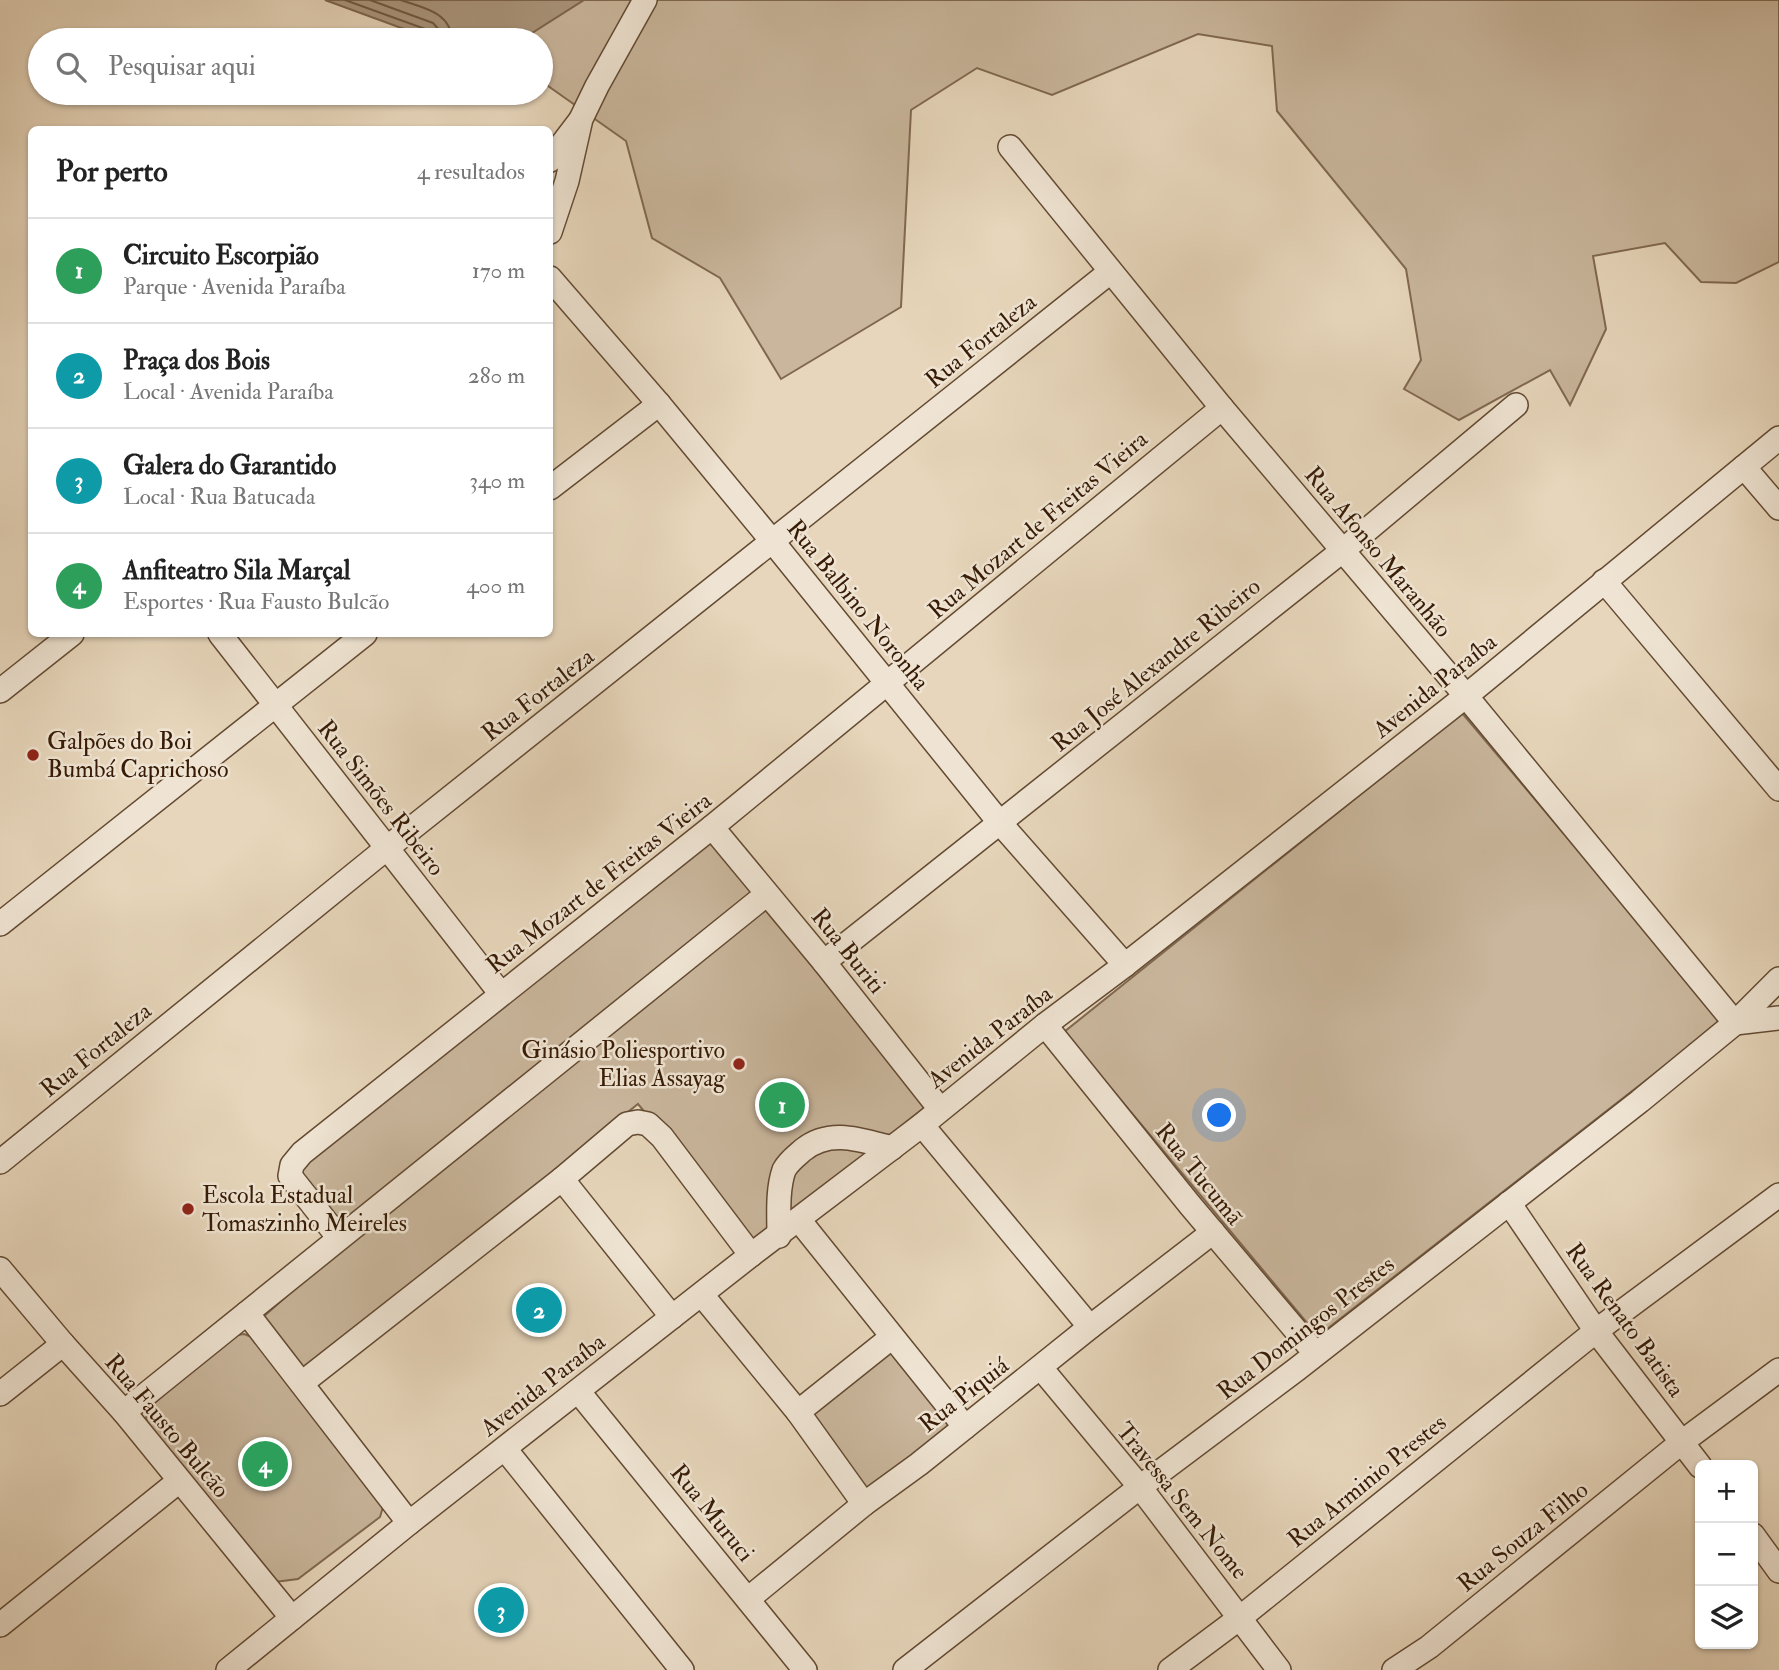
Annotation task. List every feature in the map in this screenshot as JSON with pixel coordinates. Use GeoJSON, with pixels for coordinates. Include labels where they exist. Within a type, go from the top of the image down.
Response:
{"type":"FeatureCollection","features":[{"type":"Feature","properties":{"kind":"street"},"geometry":{"type":"LineString","coordinates":[[553,156],[581,120],[645,0]]}},
{"type":"Feature","properties":{"kind":"street"},"geometry":{"type":"LineString","coordinates":[[553,224],[568,181],[581,120]]}},
{"type":"Feature","properties":{"kind":"street","name":"Rua Afonso Maranhão"},"geometry":{"type":"LineString","coordinates":[[1010,146],[1222,408],[1466,696],[1735,1023]]}},
{"type":"Feature","properties":{"kind":"street","name":"Rua Fortaleza"},"geometry":{"type":"LineString","coordinates":[[0,1161],[387,848],[1110,272]]}},
{"type":"Feature","properties":{"kind":"street","name":"Rua Balbino Noronha"},"geometry":{"type":"LineString","coordinates":[[553,281],[773,542],[1000,823],[1125,965]]}},
{"type":"Feature","properties":{"kind":"street"},"geometry":{"type":"LineString","coordinates":[[553,486],[659,404]]}},
{"type":"Feature","properties":{"kind":"street","name":"Rua José Alexandre Ribeiro"},"geometry":{"type":"LineString","coordinates":[[824,962],[1342,551],[1516,405]]}},
{"type":"Feature","properties":{"kind":"street","name":"Rua Mozart de Freitas Vieira"},"geometry":{"type":"LineString","coordinates":[[339,1238],[291,1178],[292,1165],[307,1149],[712,827],[1222,408]]}},
{"type":"Feature","properties":{"kind":"street","name":"Avenida Paraíba"},"geometry":{"type":"LineString","coordinates":[[228,1670],[409,1523],[751,1255],[922,1125],[1045,1025],[1466,696],[1779,438]]}},
{"type":"Feature","properties":{"kind":"street"},"geometry":{"type":"LineString","coordinates":[[1744,467],[1779,508]]}},
{"type":"Feature","properties":{"kind":"street"},"geometry":{"type":"LineString","coordinates":[[1604,581],[1779,789]]}},
{"type":"Feature","properties":{"kind":"street"},"geometry":{"type":"LineString","coordinates":[[0,691],[68,637]]}},
{"type":"Feature","properties":{"kind":"street","name":"Rua Simões Ribeiro"},"geometry":{"type":"LineString","coordinates":[[222,637],[500,994]]}},
{"type":"Feature","properties":{"kind":"street"},"geometry":{"type":"LineString","coordinates":[[0,924],[361,637]]}},
{"type":"Feature","properties":{"kind":"street","name":"Rua Buriti"},"geometry":{"type":"LineString","coordinates":[[712,827],[824,962],[940,1109]]}},
{"type":"Feature","properties":{"kind":"street"},"geometry":{"type":"LineString","coordinates":[[124,1412],[767,894]]}},
{"type":"Feature","properties":{"kind":"street","name":"Rua Domingos Prestes"},"geometry":{"type":"LineString","coordinates":[[916,1666],[1140,1487],[1640,1101],[1735,1023],[1779,979]]}},
{"type":"Feature","properties":{"kind":"street"},"geometry":{"type":"LineString","coordinates":[[1735,1023],[1779,1018]]}},
{"type":"Feature","properties":{"kind":"street","name":"Rua Tucumã"},"geometry":{"type":"LineString","coordinates":[[1045,1025],[1315,1353]]}},
{"type":"Feature","properties":{"kind":"street"},"geometry":{"type":"LineString","coordinates":[[302,1383],[562,1179],[627,1124],[648,1124],[674,1152],[751,1255]]}},
{"type":"Feature","properties":{"kind":"street"},"geometry":{"type":"LineString","coordinates":[[922,1125],[1090,1327]]}},
{"type":"Feature","properties":{"kind":"street"},"geometry":{"type":"LineString","coordinates":[[779,1236],[783,1174],[790,1161],[806,1148],[822,1139],[837,1137],[892,1148]]}},
{"type":"Feature","properties":{"kind":"street"},"geometry":{"type":"LineString","coordinates":[[562,1179],[673,1317]]}},
{"type":"Feature","properties":{"kind":"street","name":"Rua Arminio Prestes"},"geometry":{"type":"LineString","coordinates":[[1170,1670],[1241,1617],[1596,1331],[1779,1195]]}},
{"type":"Feature","properties":{"kind":"street","name":"Rua Renato Batista"},"geometry":{"type":"LineString","coordinates":[[1509,1203],[1596,1331],[1696,1460]]}},
{"type":"Feature","properties":{"kind":"street"},"geometry":{"type":"LineString","coordinates":[[799,1220],[965,1427]]}},
{"type":"Feature","properties":{"kind":"street","name":"Rua Piquiá"},"geometry":{"type":"LineString","coordinates":[[748,1599],[864,1504],[919,1464],[1213,1232]]}},
{"type":"Feature","properties":{"kind":"street","name":"Rua Fausto Bulcão"},"geometry":{"type":"LineString","coordinates":[[0,1269],[124,1412],[292,1618]]}},
{"type":"Feature","properties":{"kind":"street"},"geometry":{"type":"LineString","coordinates":[[702,1294],[798,1412],[864,1504]]}},
{"type":"Feature","properties":{"kind":"street"},"geometry":{"type":"LineString","coordinates":[[247,1313],[409,1523]]}},
{"type":"Feature","properties":{"kind":"street"},"geometry":{"type":"LineString","coordinates":[[798,1412],[892,1337]]}},
{"type":"Feature","properties":{"kind":"street"},"geometry":{"type":"LineString","coordinates":[[0,1394],[63,1344]]}},
{"type":"Feature","properties":{"kind":"street","name":"Travessa Sem Nome"},"geometry":{"type":"LineString","coordinates":[[1041,1368],[1140,1487],[1279,1670]]}},
{"type":"Feature","properties":{"kind":"street","name":"Rua Souza Filho"},"geometry":{"type":"LineString","coordinates":[[1394,1670],[1431,1659],[1682,1442],[1779,1370]]}},
{"type":"Feature","properties":{"kind":"street","name":"Rua Muruci"},"geometry":{"type":"LineString","coordinates":[[578,1391],[804,1670]]}},
{"type":"Feature","properties":{"kind":"street"},"geometry":{"type":"LineString","coordinates":[[505,1449],[682,1670]]}},
{"type":"Feature","properties":{"kind":"street"},"geometry":{"type":"LineString","coordinates":[[0,1625],[180,1481]]}},
{"type":"Feature","properties":{"kind":"street"},"geometry":{"type":"LineString","coordinates":[[1758,1541],[1777,1565]]}},
{"type":"Feature","properties":{"kind":"shaded area"},"geometry":{"type":"Polygon","coordinates":[[[372,0],[1779,0],[1779,262],[1736,283],[1701,282],[1665,243],[1593,256],[1606,329],[1570,405],[1550,370],[1459,420],[1404,389],[1421,360],[1406,269],[1277,111],[1272,46],[1198,34],[1052,95],[977,68],[911,110],[901,307],[781,379],[720,278],[652,238],[626,141],[553,89],[553,28],[449,28],[372,0]]]}},
{"type":"Feature","properties":{"kind":"shaded area"},"geometry":{"type":"Polygon","coordinates":[[[1462,713],[1722,1021],[1318,1336],[1064,1032],[1462,713]]]}},
{"type":"Feature","properties":{"kind":"shaded area"},"geometry":{"type":"Polygon","coordinates":[[[711,840],[925,1107],[753,1242],[638,1104],[304,1371],[262,1318],[352,1238],[298,1169],[711,840]]]}},
{"type":"Feature","properties":{"kind":"shaded area"},"geometry":{"type":"Polygon","coordinates":[[[244,1334],[257,1339],[383,1507],[380,1517],[298,1579],[275,1582],[149,1430],[146,1418],[149,1408],[231,1336],[244,1334]]]}},
{"type":"Feature","properties":{"kind":"shaded area"},"geometry":{"type":"Polygon","coordinates":[[[892,1342],[958,1427],[868,1495],[806,1414],[892,1342]]]}},
{"type":"Feature","properties":{"kind":"water"},"geometry":{"type":"Polygon","coordinates":[[[325,0],[584,0],[540,28],[401,28],[325,0]]]}},
{"type":"Feature","properties":{"kind":"place","name":"Galpões do Boi Bumbá Caprichoso"},"geometry":{"type":"Point","coordinates":[33,755]}},
{"type":"Feature","properties":{"kind":"place","name":"Ginásio Poliesportivo Elias Assayag"},"geometry":{"type":"Point","coordinates":[739,1064]}},
{"type":"Feature","properties":{"kind":"place","name":"Circuito Escorpião"},"geometry":{"type":"Point","coordinates":[782,1105]}},
{"type":"Feature","properties":{"kind":"place","name":"Escola Estadual Tomaszinho Meireles"},"geometry":{"type":"Point","coordinates":[188,1209]}},
{"type":"Feature","properties":{"kind":"place","name":"Praça dos Bois"},"geometry":{"type":"Point","coordinates":[539,1310]}},
{"type":"Feature","properties":{"kind":"place","name":"Anfiteatro Sila Marçal"},"geometry":{"type":"Point","coordinates":[265,1464]}},
{"type":"Feature","properties":{"kind":"place","name":"Galera do Garantido"},"geometry":{"type":"Point","coordinates":[501,1610]}}]}
